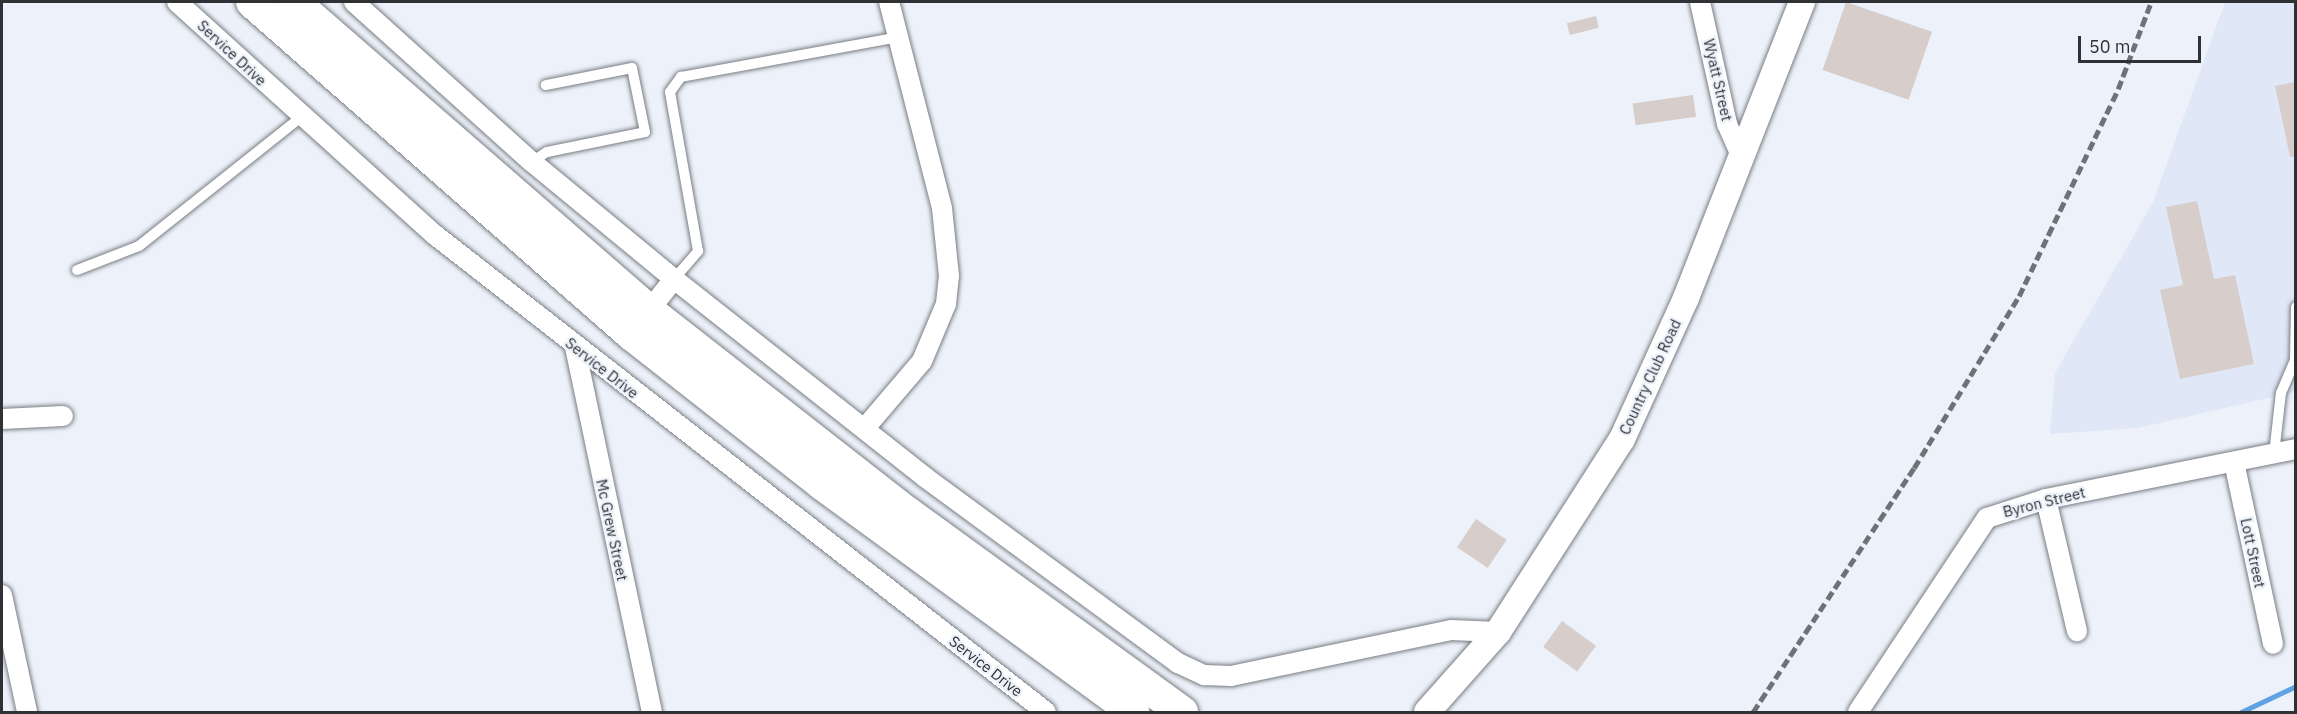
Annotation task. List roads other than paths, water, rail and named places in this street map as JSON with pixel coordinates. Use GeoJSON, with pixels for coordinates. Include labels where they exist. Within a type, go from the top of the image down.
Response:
{"type":"FeatureCollection","features":[{"type":"Feature","properties":{"kind":"main road"},"geometry":{"type":"LineString","coordinates":[[252,2],[640,322],[1182,712]]}},
{"type":"Feature","properties":{"kind":"main road"},"geometry":{"type":"LineString","coordinates":[[294,2],[640,322],[822,484],[1133,712]]}},
{"type":"Feature","properties":{"kind":"street","name":"Service Drive"},"geometry":{"type":"LineString","coordinates":[[177,2],[435,235],[1040,712]]}},
{"type":"Feature","properties":{"kind":"street"},"geometry":{"type":"LineString","coordinates":[[354,2],[532,162],[674,279],[1141,636],[1204,675],[1231,676],[1452,630],[1498,632]]}},
{"type":"Feature","properties":{"kind":"street"},"geometry":{"type":"LineString","coordinates":[[866,428],[922,361],[946,304],[949,276],[942,208],[900,37],[889,2]]}},
{"type":"Feature","properties":{"kind":"street","name":"Wyatt Street"},"geometry":{"type":"LineString","coordinates":[[1700,2],[1727,124],[1742,157]]}},
{"type":"Feature","properties":{"kind":"street","name":"Country Club Road"},"geometry":{"type":"LineString","coordinates":[[1427,712],[1498,632],[1622,440],[1742,157],[1802,2]]}},
{"type":"Feature","properties":{"kind":"street"},"geometry":{"type":"LineString","coordinates":[[640,322],[674,279]]}},
{"type":"Feature","properties":{"kind":"street","name":"Mc Grew Street"},"geometry":{"type":"LineString","coordinates":[[575,347],[652,712]]}},
{"type":"Feature","properties":{"kind":"street"},"geometry":{"type":"LineString","coordinates":[[2,419],[63,416]]}},
{"type":"Feature","properties":{"kind":"street","name":"Byron Street"},"geometry":{"type":"LineString","coordinates":[[1858,712],[1987,518],[2046,499],[2295,449]]}},
{"type":"Feature","properties":{"kind":"street","name":"Lott Street"},"geometry":{"type":"LineString","coordinates":[[2234,462],[2273,644]]}},
{"type":"Feature","properties":{"kind":"street"},"geometry":{"type":"LineString","coordinates":[[2046,499],[2077,631]]}},
{"type":"Feature","properties":{"kind":"street"},"geometry":{"type":"LineString","coordinates":[[2,595],[27,712]]}},
{"type":"Feature","properties":{"kind":"lane"},"geometry":{"type":"LineString","coordinates":[[674,279],[698,251],[670,92],[681,77],[900,37]]}},
{"type":"Feature","properties":{"kind":"lane"},"geometry":{"type":"LineString","coordinates":[[532,162],[547,153],[645,132],[632,68],[546,85]]}},
{"type":"Feature","properties":{"kind":"lane"},"geometry":{"type":"LineString","coordinates":[[77,270],[139,246],[302,117]]}},
{"type":"Feature","properties":{"kind":"lane"},"geometry":{"type":"LineString","coordinates":[[2274,454],[2281,393],[2295,360],[2295,307]]}},
{"type":"Feature","properties":{"kind":"waterway"},"geometry":{"type":"LineString","coordinates":[[2241,712],[2296,686]]}},
{"type":"Feature","properties":{"kind":"railway"},"geometry":{"type":"LineString","coordinates":[[1753,712],[1914,468],[2019,296],[2118,89],[2151,2]]}}]}
